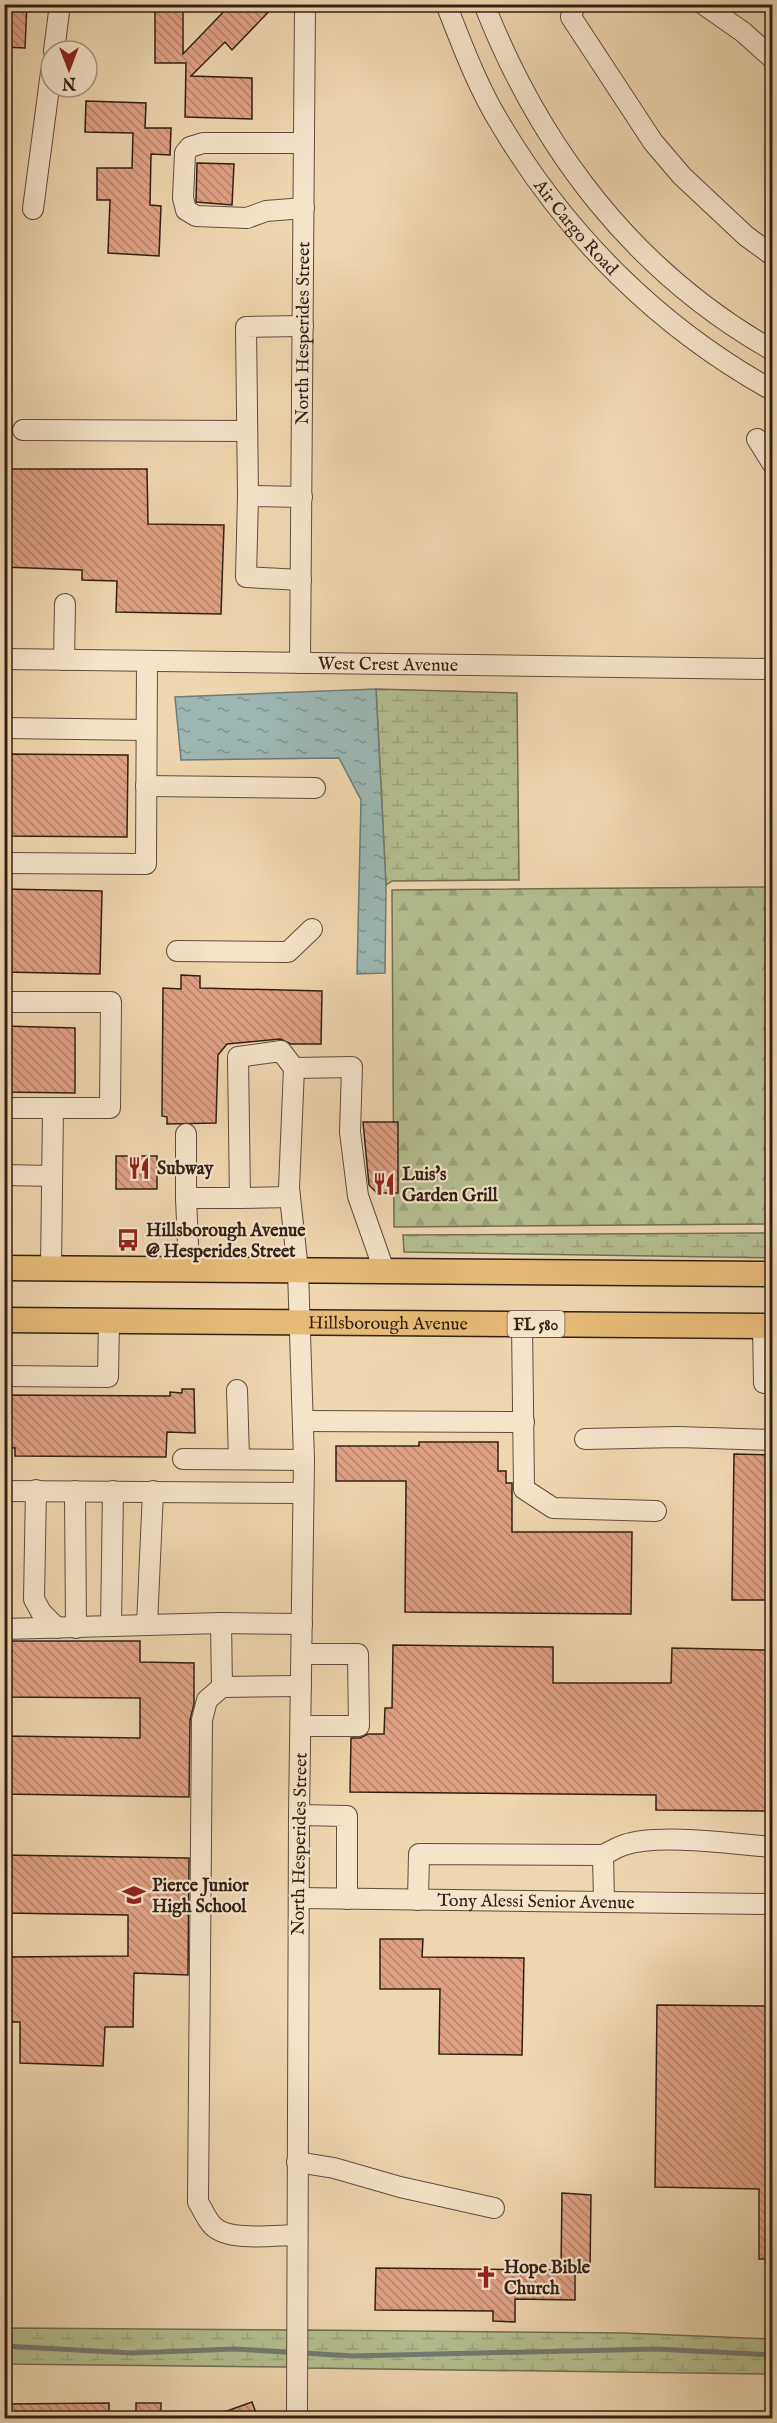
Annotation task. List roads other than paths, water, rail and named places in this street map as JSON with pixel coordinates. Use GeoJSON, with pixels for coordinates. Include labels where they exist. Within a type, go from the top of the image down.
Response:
{"type":"FeatureCollection","features":[{"type":"Feature","properties":{"kind":"main road"},"geometry":{"type":"LineString","coordinates":[[4,1268],[772,1274]]}},
{"type":"Feature","properties":{"kind":"main road"},"geometry":{"type":"LineString","coordinates":[[4,1285],[51,1268]]}},
{"type":"Feature","properties":{"kind":"main road","name":"Hillsborough Avenue"},"geometry":{"type":"LineString","coordinates":[[4,1320],[768,1326]]}},
{"type":"Feature","properties":{"kind":"street"},"geometry":{"type":"LineString","coordinates":[[56,39],[60,4]]}},
{"type":"Feature","properties":{"kind":"street","name":"North Hesperides Street"},"geometry":{"type":"LineString","coordinates":[[300,663],[305,4]]}},
{"type":"Feature","properties":{"kind":"street","name":"Air Cargo Road"},"geometry":{"type":"LineString","coordinates":[[446,4],[464,50],[500,124],[572,226],[637,295],[687,336],[741,373],[772,390]]}},
{"type":"Feature","properties":{"kind":"street","name":"Air Cargo Road"},"geometry":{"type":"LineString","coordinates":[[484,4],[524,92],[549,136],[594,200],[660,270],[705,307],[772,350]]}},
{"type":"Feature","properties":{"kind":"street"},"geometry":{"type":"LineString","coordinates":[[575,4],[571,17],[653,142],[682,176],[746,236],[772,255]]}},
{"type":"Feature","properties":{"kind":"street"},"geometry":{"type":"LineString","coordinates":[[703,4],[743,32],[772,58]]}},
{"type":"Feature","properties":{"kind":"street"},"geometry":{"type":"LineString","coordinates":[[33,209],[47,99]]}},
{"type":"Feature","properties":{"kind":"street"},"geometry":{"type":"LineString","coordinates":[[304,144],[203,143],[190,147],[185,153],[183,198],[186,210],[196,216],[247,218],[266,211],[304,208]]}},
{"type":"Feature","properties":{"kind":"street"},"geometry":{"type":"LineString","coordinates":[[301,580],[246,577],[248,496],[246,327],[303,326]]}},
{"type":"Feature","properties":{"kind":"street"},"geometry":{"type":"LineString","coordinates":[[23,430],[247,431]]}},
{"type":"Feature","properties":{"kind":"street"},"geometry":{"type":"LineString","coordinates":[[757,439],[772,463]]}},
{"type":"Feature","properties":{"kind":"street"},"geometry":{"type":"LineString","coordinates":[[248,496],[302,497]]}},
{"type":"Feature","properties":{"kind":"street"},"geometry":{"type":"LineString","coordinates":[[64,660],[65,604]]}},
{"type":"Feature","properties":{"kind":"street","name":"West Crest Avenue"},"geometry":{"type":"LineString","coordinates":[[4,659],[772,669]]}},
{"type":"Feature","properties":{"kind":"street"},"geometry":{"type":"LineString","coordinates":[[4,863],[146,864],[147,661]]}},
{"type":"Feature","properties":{"kind":"street"},"geometry":{"type":"LineString","coordinates":[[4,728],[146,730]]}},
{"type":"Feature","properties":{"kind":"street"},"geometry":{"type":"LineString","coordinates":[[146,786],[315,788]]}},
{"type":"Feature","properties":{"kind":"street"},"geometry":{"type":"LineString","coordinates":[[177,951],[288,952],[312,929]]}},
{"type":"Feature","properties":{"kind":"street"},"geometry":{"type":"LineString","coordinates":[[4,1002],[111,1002],[111,1108],[4,1107]]}},
{"type":"Feature","properties":{"kind":"street"},"geometry":{"type":"LineString","coordinates":[[240,1198],[238,1057],[281,1051],[294,1068],[352,1067],[350,1132],[358,1196],[384,1270]]}},
{"type":"Feature","properties":{"kind":"street","name":"North Hesperides Street"},"geometry":{"type":"LineString","coordinates":[[294,1068],[290,1197],[298,1269],[304,1460],[299,1815],[297,2418]]}},
{"type":"Feature","properties":{"kind":"street"},"geometry":{"type":"LineString","coordinates":[[51,1268],[53,1108]]}},
{"type":"Feature","properties":{"kind":"street"},"geometry":{"type":"LineString","coordinates":[[186,1134],[189,1269]]}},
{"type":"Feature","properties":{"kind":"street"},"geometry":{"type":"LineString","coordinates":[[4,1175],[52,1176]]}},
{"type":"Feature","properties":{"kind":"street"},"geometry":{"type":"LineString","coordinates":[[186,1198],[290,1197]]}},
{"type":"Feature","properties":{"kind":"street"},"geometry":{"type":"LineString","coordinates":[[4,1376],[108,1377],[109,1321]]}},
{"type":"Feature","properties":{"kind":"street"},"geometry":{"type":"LineString","coordinates":[[522,1324],[524,1489],[553,1508],[656,1511]]}},
{"type":"Feature","properties":{"kind":"street"},"geometry":{"type":"LineString","coordinates":[[768,1326],[764,1383],[772,1383]]}},
{"type":"Feature","properties":{"kind":"street"},"geometry":{"type":"LineString","coordinates":[[237,1390],[240,1459]]}},
{"type":"Feature","properties":{"kind":"street"},"geometry":{"type":"LineString","coordinates":[[303,1421],[524,1422]]}},
{"type":"Feature","properties":{"kind":"street"},"geometry":{"type":"LineString","coordinates":[[585,1439],[678,1437],[772,1440]]}},
{"type":"Feature","properties":{"kind":"street"},"geometry":{"type":"LineString","coordinates":[[183,1459],[304,1460]]}},
{"type":"Feature","properties":{"kind":"street"},"geometry":{"type":"LineString","coordinates":[[36,1490],[34,1599],[42,1612],[66,1628]]}},
{"type":"Feature","properties":{"kind":"street"},"geometry":{"type":"LineString","coordinates":[[4,1491],[303,1493]]}},
{"type":"Feature","properties":{"kind":"street"},"geometry":{"type":"LineString","coordinates":[[66,1628],[75,1491]]}},
{"type":"Feature","properties":{"kind":"street"},"geometry":{"type":"LineString","coordinates":[[111,1626],[113,1491]]}},
{"type":"Feature","properties":{"kind":"street"},"geometry":{"type":"LineString","coordinates":[[147,1625],[153,1491]]}},
{"type":"Feature","properties":{"kind":"street"},"geometry":{"type":"LineString","coordinates":[[4,1629],[221,1623],[302,1624]]}},
{"type":"Feature","properties":{"kind":"street"},"geometry":{"type":"LineString","coordinates":[[221,1623],[222,1688]]}},
{"type":"Feature","properties":{"kind":"street"},"geometry":{"type":"LineString","coordinates":[[301,1726],[359,1726],[358,1654],[302,1654]]}},
{"type":"Feature","properties":{"kind":"street"},"geometry":{"type":"LineString","coordinates":[[297,2235],[247,2236],[227,2233],[215,2228],[198,2202],[202,1720],[207,1700],[222,1688],[301,1686]]}},
{"type":"Feature","properties":{"kind":"street"},"geometry":{"type":"LineString","coordinates":[[299,1815],[347,1816],[347,1899]]}},
{"type":"Feature","properties":{"kind":"street"},"geometry":{"type":"LineString","coordinates":[[418,1900],[419,1854],[603,1855],[625,1844],[651,1840],[735,1843],[772,1847]]}},
{"type":"Feature","properties":{"kind":"street"},"geometry":{"type":"LineString","coordinates":[[603,1855],[604,1902]]}},
{"type":"Feature","properties":{"kind":"street","name":"Tony Alessi Senior Avenue"},"geometry":{"type":"LineString","coordinates":[[299,1898],[772,1904]]}},
{"type":"Feature","properties":{"kind":"street"},"geometry":{"type":"LineString","coordinates":[[297,2162],[334,2168],[400,2187],[494,2208]]}},
{"type":"Feature","properties":{"kind":"water"},"geometry":{"type":"Polygon","coordinates":[[[376,689],[386,885],[385,973],[357,974],[361,800],[339,758],[181,760],[175,697],[376,689]]]}},
{"type":"Feature","properties":{"kind":"waterway"},"geometry":{"type":"LineString","coordinates":[[4,2346],[131,2353],[235,2349],[353,2356],[656,2349],[772,2355]]}},
{"type":"Feature","properties":{"kind":"place","name":"Subway"},"geometry":{"type":"Point","coordinates":[139,1168]}},
{"type":"Feature","properties":{"kind":"place","name":"Luis's Garden Grill"},"geometry":{"type":"Point","coordinates":[384,1184]}},
{"type":"Feature","properties":{"kind":"place","name":"Hillsborough Avenue @ Hesperides Street"},"geometry":{"type":"Point","coordinates":[128,1240]}},
{"type":"Feature","properties":{"kind":"place","name":"Pierce Junior High School"},"geometry":{"type":"Point","coordinates":[134,1895]}},
{"type":"Feature","properties":{"kind":"place","name":"Hope Bible Church"},"geometry":{"type":"Point","coordinates":[486,2277]}}]}
